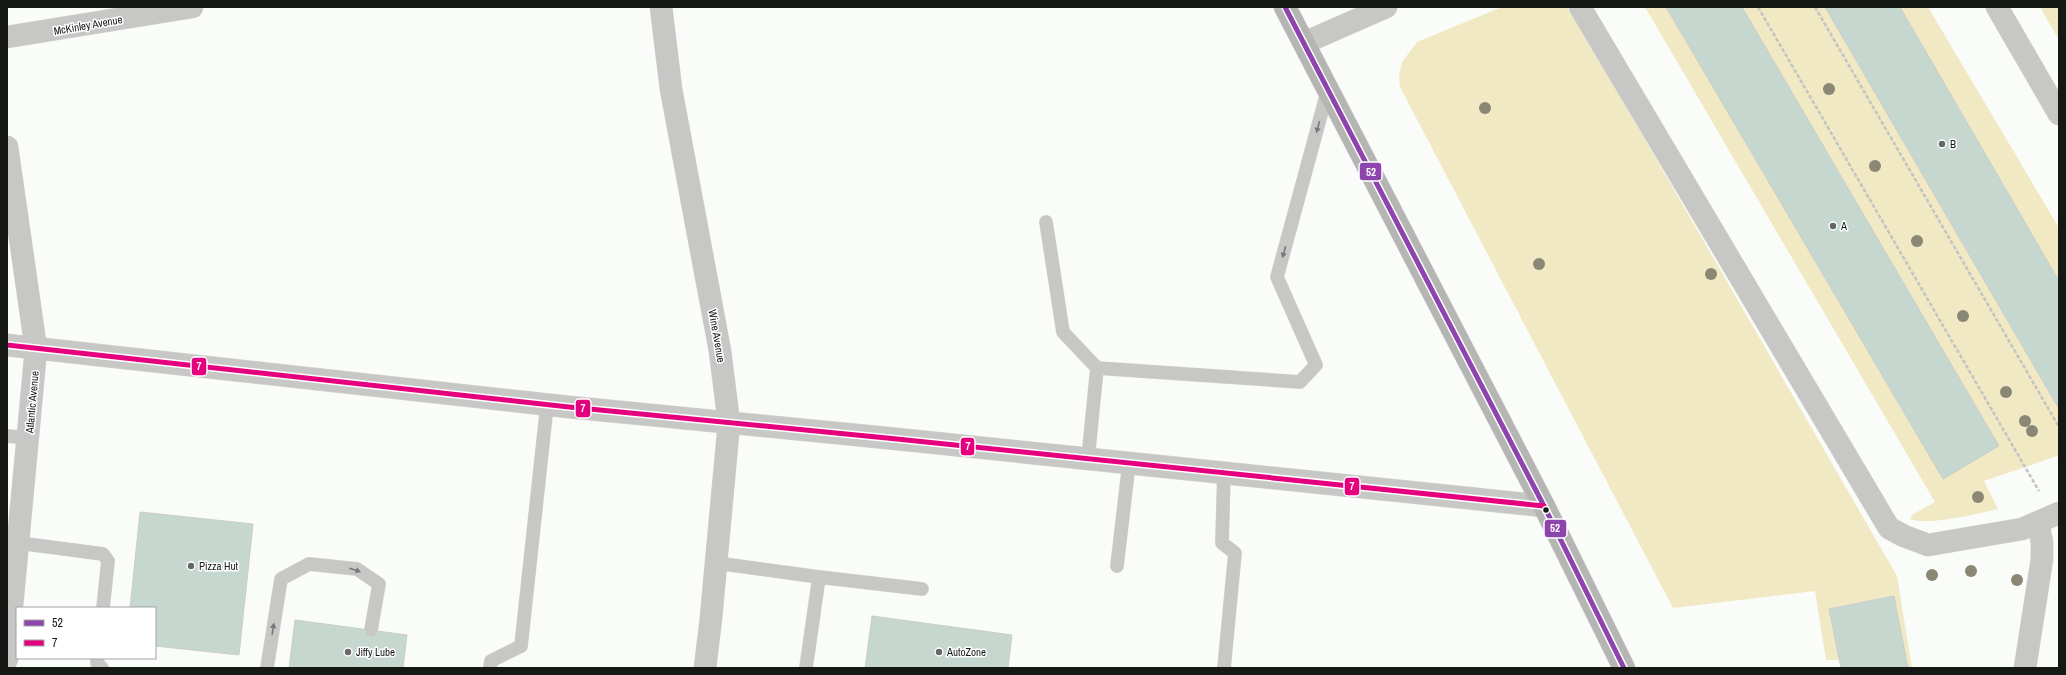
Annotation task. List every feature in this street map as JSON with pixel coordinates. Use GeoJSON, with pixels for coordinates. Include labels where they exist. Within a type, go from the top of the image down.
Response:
{"type":"FeatureCollection","features":[{"type":"Feature","properties":{"kind":"main road"},"geometry":{"type":"LineString","coordinates":[[1285,7],[1544,506],[1624,668]]}},
{"type":"Feature","properties":{"kind":"street","name":"McKinley Avenue"},"geometry":{"type":"LineString","coordinates":[[7,37],[192,7]]}},
{"type":"Feature","properties":{"kind":"street","name":"Wine Avenue"},"geometry":{"type":"LineString","coordinates":[[661,7],[671,89],[720,351],[729,423],[705,668]]}},
{"type":"Feature","properties":{"kind":"street"},"geometry":{"type":"LineString","coordinates":[[1304,42],[1386,7]]}},
{"type":"Feature","properties":{"kind":"street"},"geometry":{"type":"LineString","coordinates":[[1580,7],[1889,528],[1904,536],[1928,545],[2022,529],[2050,517]]}},
{"type":"Feature","properties":{"kind":"street"},"geometry":{"type":"LineString","coordinates":[[1997,7],[2059,114]]}},
{"type":"Feature","properties":{"kind":"street","name":"Atlantic Avenue"},"geometry":{"type":"LineString","coordinates":[[7,147],[36,349],[29,438],[7,659]]}},
{"type":"Feature","properties":{"kind":"street"},"geometry":{"type":"LineString","coordinates":[[7,345],[547,405],[1088,458],[1544,506]]}},
{"type":"Feature","properties":{"kind":"street"},"geometry":{"type":"LineString","coordinates":[[2025,668],[2042,559],[2042,542],[2050,517]]}},
{"type":"Feature","properties":{"kind":"lane"},"geometry":{"type":"LineString","coordinates":[[1046,222],[1063,332],[1097,368],[1300,382],[1316,365],[1277,277],[1328,89]]}},
{"type":"Feature","properties":{"kind":"lane"},"geometry":{"type":"LineString","coordinates":[[1088,458],[1097,368]]}},
{"type":"Feature","properties":{"kind":"lane"},"geometry":{"type":"LineString","coordinates":[[490,668],[491,661],[521,646],[547,405]]}},
{"type":"Feature","properties":{"kind":"lane"},"geometry":{"type":"LineString","coordinates":[[7,436],[29,438]]}},
{"type":"Feature","properties":{"kind":"lane"},"geometry":{"type":"LineString","coordinates":[[1117,566],[1129,463]]}},
{"type":"Feature","properties":{"kind":"lane"},"geometry":{"type":"LineString","coordinates":[[1224,472],[1222,543],[1235,553],[1224,668]]}},
{"type":"Feature","properties":{"kind":"lane"},"geometry":{"type":"LineString","coordinates":[[19,544],[103,554],[108,561],[103,607]]}},
{"type":"Feature","properties":{"kind":"lane"},"geometry":{"type":"LineString","coordinates":[[716,563],[922,589]]}},
{"type":"Feature","properties":{"kind":"lane"},"geometry":{"type":"LineString","coordinates":[[267,668],[281,579],[309,564],[357,569],[379,584],[371,630]]}},
{"type":"Feature","properties":{"kind":"lane"},"geometry":{"type":"LineString","coordinates":[[806,668],[819,577]]}},
{"type":"Feature","properties":{"kind":"lane"},"geometry":{"type":"LineString","coordinates":[[98,659],[97,663],[102,668]]}},
{"type":"Feature","properties":{"kind":"path"},"geometry":{"type":"LineString","coordinates":[[1758,7],[2050,517]]}},
{"type":"Feature","properties":{"kind":"path"},"geometry":{"type":"LineString","coordinates":[[1815,7],[2059,427]]}},
{"type":"Feature","properties":{"kind":"shaded area"},"geometry":{"type":"Polygon","coordinates":[[[1502,7],[1566,7],[1576,20],[1897,576],[1912,668],[1908,668],[1894,596],[1829,609],[1840,660],[1826,660],[1815,591],[1673,608],[1400,87],[1399,76],[1402,62],[1417,42],[1502,7]]]}},
{"type":"Feature","properties":{"kind":"shaded area"},"geometry":{"type":"Polygon","coordinates":[[[1645,7],[1928,7],[2059,228],[2059,459],[2057,456],[1984,481],[1998,509],[1941,520],[1919,521],[1910,519],[1912,515],[1935,502],[1645,7]]]}},
{"type":"Feature","properties":{"kind":"shaded area"},"geometry":{"type":"Polygon","coordinates":[[[2040,7],[2059,7],[2059,40],[2040,7]]]}},
{"type":"Feature","properties":{"kind":"building","name":"A"},"geometry":{"type":"Polygon","coordinates":[[[1666,7],[1742,7],[1999,446],[1943,479],[1666,7]]]}},
{"type":"Feature","properties":{"kind":"building","name":"B"},"geometry":{"type":"Polygon","coordinates":[[[1825,7],[1900,7],[2059,281],[2059,409],[1825,7]]]}},
{"type":"Feature","properties":{"kind":"building","name":"Pizza Hut"},"geometry":{"type":"Polygon","coordinates":[[[140,512],[253,524],[239,655],[156,646],[156,607],[130,607],[140,512]]]}},
{"type":"Feature","properties":{"kind":"building"},"geometry":{"type":"Polygon","coordinates":[[[1894,596],[1908,668],[1841,668],[1829,609],[1894,596]]]}},
{"type":"Feature","properties":{"kind":"building","name":"AutoZone"},"geometry":{"type":"Polygon","coordinates":[[[872,616],[1012,635],[1008,668],[865,668],[872,616]]]}},
{"type":"Feature","properties":{"kind":"building","name":"Jiffy Lube"},"geometry":{"type":"Polygon","coordinates":[[[295,620],[407,635],[403,668],[289,668],[295,620]]]}},
{"type":"Feature","properties":{"kind":"transit line","name":"52"},"geometry":{"type":"LineString","coordinates":[[1285,7],[1544,506],[1624,668]]}},
{"type":"Feature","properties":{"kind":"transit line","name":"7"},"geometry":{"type":"LineString","coordinates":[[7,345],[569,407],[887,438],[1544,506]]}},
{"type":"Feature","properties":{"kind":"place","name":"B"},"geometry":{"type":"Point","coordinates":[1942,144]}},
{"type":"Feature","properties":{"kind":"place","name":"A"},"geometry":{"type":"Point","coordinates":[1833,226]}},
{"type":"Feature","properties":{"kind":"place","name":"Pizza Hut"},"geometry":{"type":"Point","coordinates":[191,566]}},
{"type":"Feature","properties":{"kind":"place","name":"Jiffy Lube"},"geometry":{"type":"Point","coordinates":[348,652]}},
{"type":"Feature","properties":{"kind":"place","name":"AutoZone"},"geometry":{"type":"Point","coordinates":[939,652]}}]}
